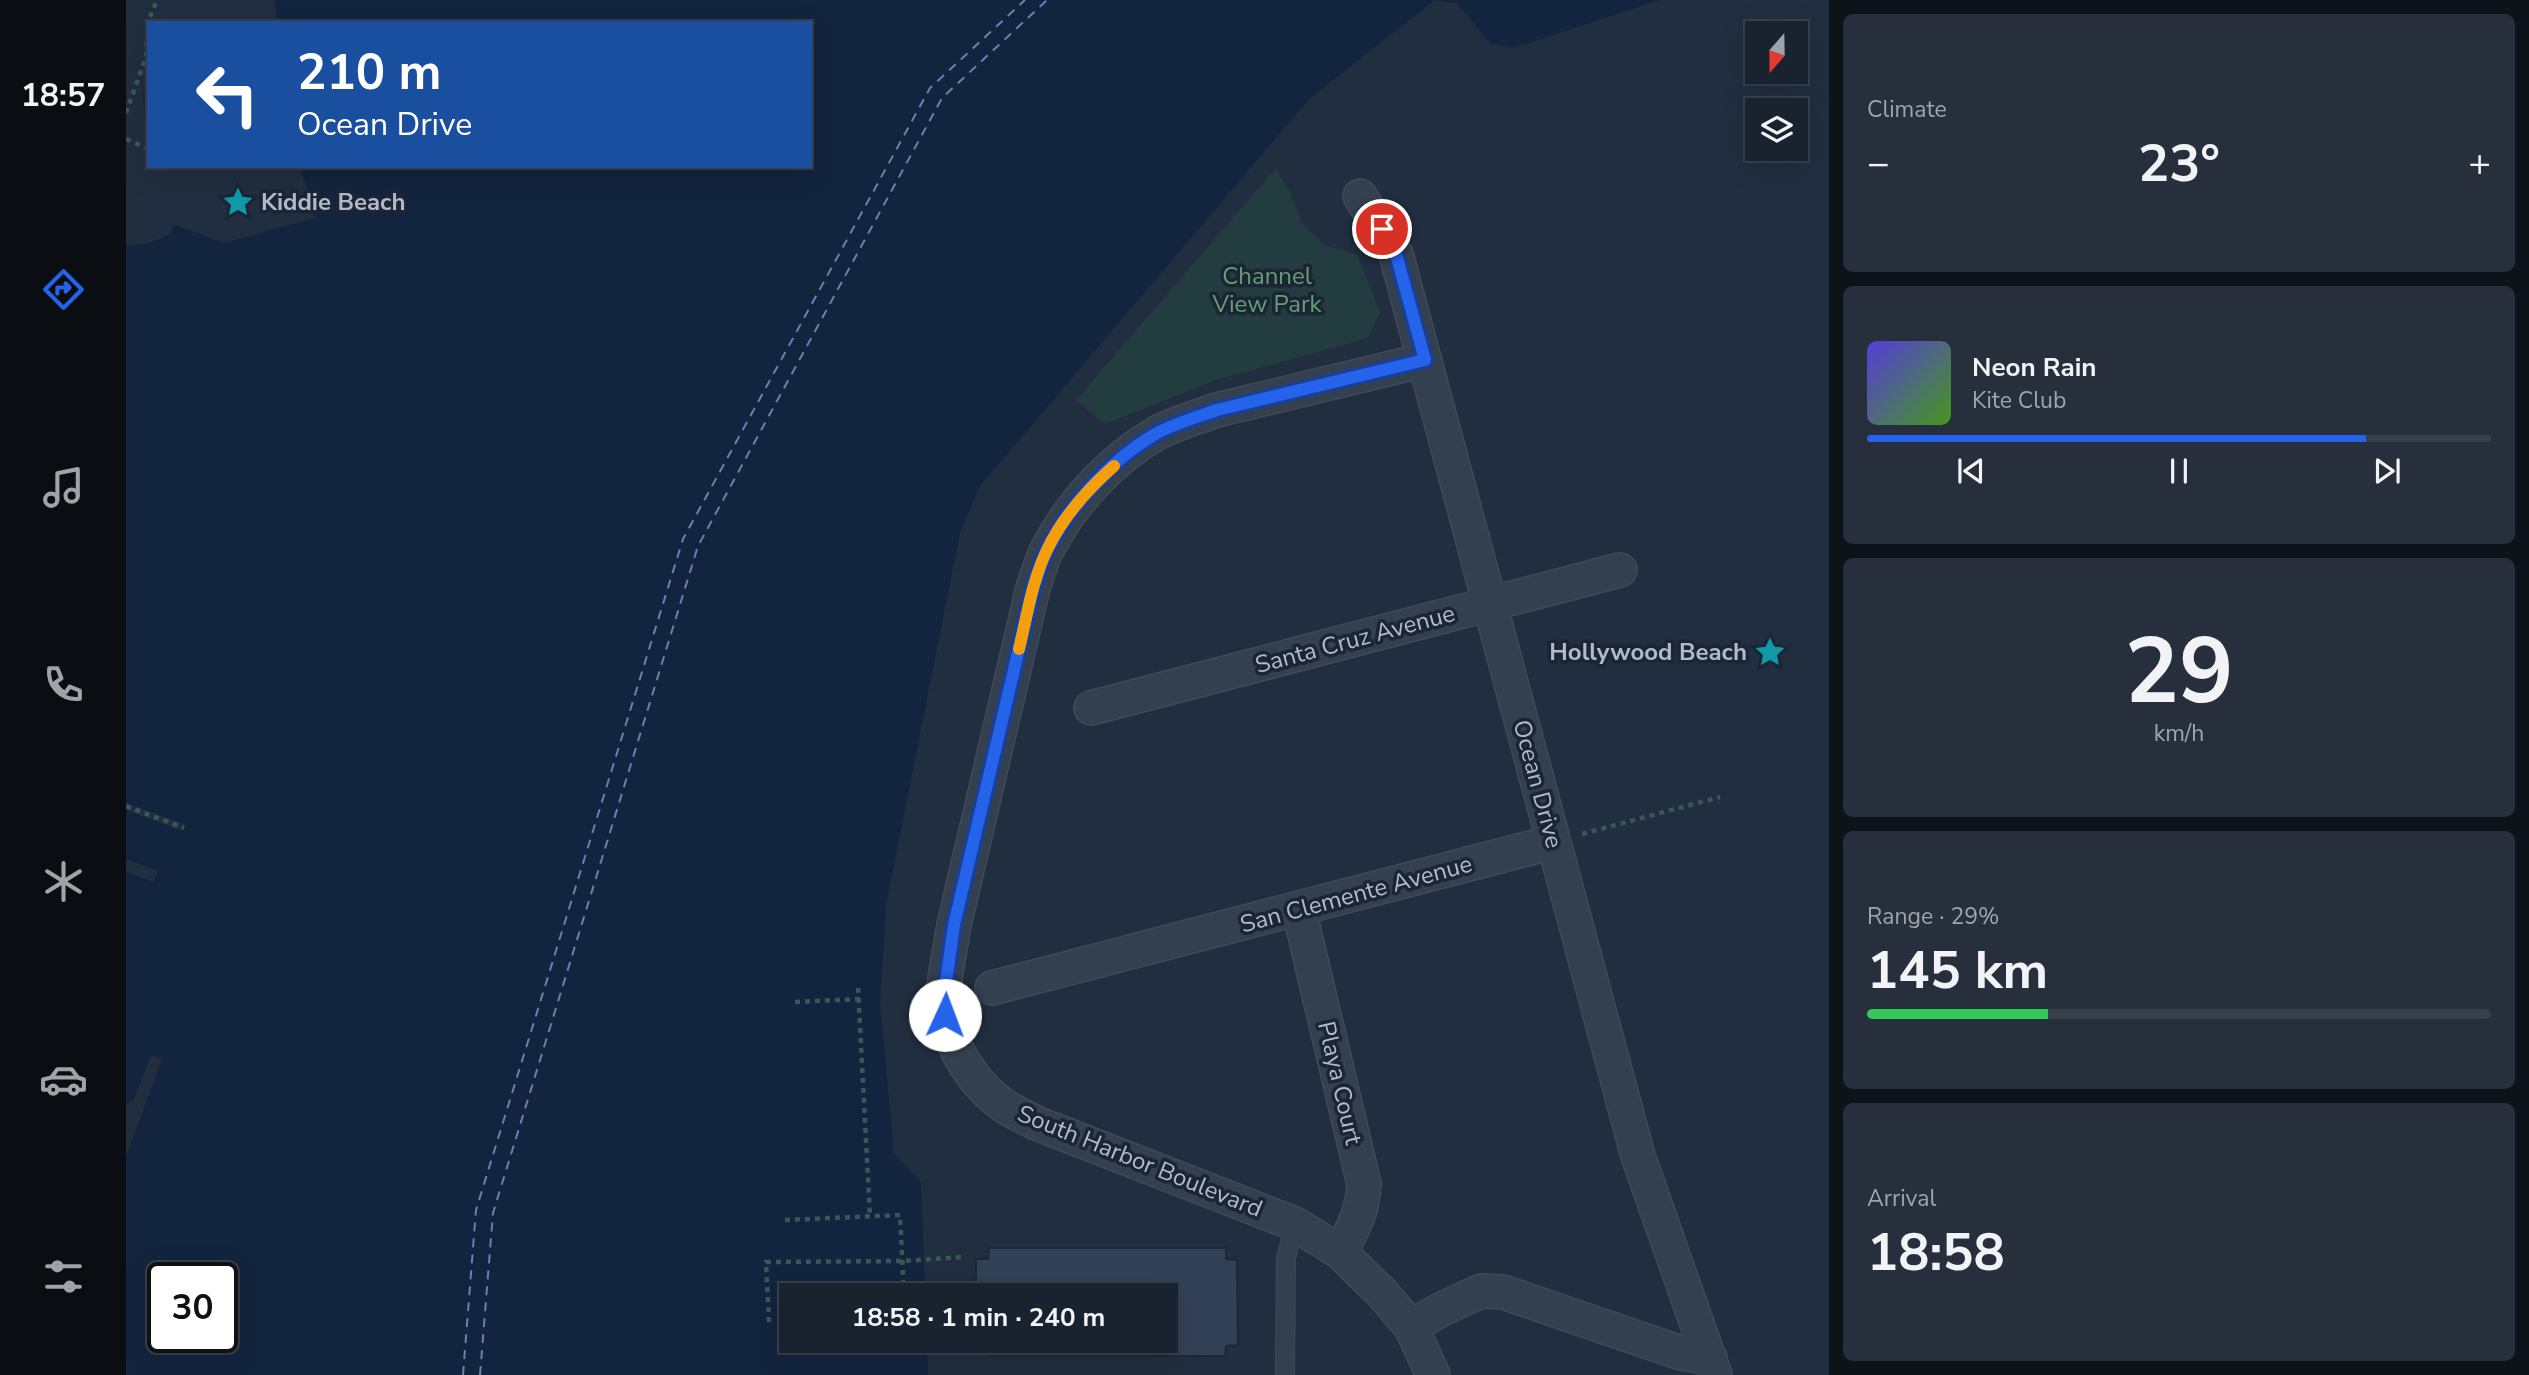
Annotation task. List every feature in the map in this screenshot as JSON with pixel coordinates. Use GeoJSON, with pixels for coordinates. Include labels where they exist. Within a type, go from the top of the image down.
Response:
{"type":"FeatureCollection","features":[{"type":"Feature","properties":{"kind":"street","name":"Ocean Drive"},"geometry":{"type":"LineString","coordinates":[[1360,197],[1396,254],[1638,1156],[1713,1366]]}},
{"type":"Feature","properties":{"kind":"street","name":"South Harbor Boulevard"},"geometry":{"type":"LineString","coordinates":[[1425,360],[1217,410],[1184,421],[1157,434],[1128,454],[1094,484],[1070,513],[1047,549],[1033,589],[952,936],[945,1015],[957,1051],[975,1078],[1002,1104],[1036,1123],[1295,1224],[1340,1252],[1382,1293],[1411,1327],[1433,1375]]}},
{"type":"Feature","properties":{"kind":"street","name":"Santa Cruz Avenue"},"geometry":{"type":"LineString","coordinates":[[1091,708],[1620,570]]}},
{"type":"Feature","properties":{"kind":"street","name":"San Clemente Avenue"},"geometry":{"type":"LineString","coordinates":[[992,988],[1553,842]]}},
{"type":"Feature","properties":{"kind":"street","name":"Playa Court"},"geometry":{"type":"LineString","coordinates":[[1299,910],[1364,1184],[1357,1221],[1340,1252]]}},
{"type":"Feature","properties":{"kind":"street"},"geometry":{"type":"LineString","coordinates":[[1411,1327],[1481,1291],[1503,1292],[1713,1366]]}},
{"type":"Feature","properties":{"kind":"lane"},"geometry":{"type":"LineString","coordinates":[[1285,1375],[1286,1258],[1295,1224]]}},
{"type":"Feature","properties":{"kind":"path"},"geometry":{"type":"LineString","coordinates":[[148,21],[157,0]]}},
{"type":"Feature","properties":{"kind":"path"},"geometry":{"type":"LineString","coordinates":[[126,113],[146,57],[147,40]]}},
{"type":"Feature","properties":{"kind":"path"},"geometry":{"type":"LineString","coordinates":[[126,139],[147,148]]}},
{"type":"Feature","properties":{"kind":"path"},"geometry":{"type":"LineString","coordinates":[[1553,842],[1720,797]]}},
{"type":"Feature","properties":{"kind":"path"},"geometry":{"type":"LineString","coordinates":[[126,806],[184,828]]}},
{"type":"Feature","properties":{"kind":"path"},"geometry":{"type":"LineString","coordinates":[[859,988],[870,1216]]}},
{"type":"Feature","properties":{"kind":"path"},"geometry":{"type":"LineString","coordinates":[[795,1002],[859,999]]}},
{"type":"Feature","properties":{"kind":"path"},"geometry":{"type":"LineString","coordinates":[[785,1220],[900,1215],[904,1283]]}},
{"type":"Feature","properties":{"kind":"path"},"geometry":{"type":"LineString","coordinates":[[769,1322],[766,1262],[903,1261],[963,1257]]}},
{"type":"Feature","properties":{"kind":"green space","name":"Channel View Park"},"geometry":{"type":"Polygon","coordinates":[[[1276,168],[1290,192],[1302,223],[1325,245],[1357,255],[1380,312],[1368,338],[1216,380],[1105,424],[1076,400],[1276,168]]]}},
{"type":"Feature","properties":{"kind":"water"},"geometry":{"type":"Polygon","coordinates":[[[275,0],[1435,0],[1310,98],[979,487],[960,533],[886,905],[880,1003],[894,1154],[921,1182],[925,1283],[779,1283],[779,1353],[927,1353],[928,1375],[126,1375],[126,216],[156,218],[224,243],[315,218],[301,168],[812,168],[812,21],[277,21],[275,0]]]}},
{"type":"Feature","properties":{"kind":"water"},"geometry":{"type":"Polygon","coordinates":[[[1435,0],[1659,0],[1513,48],[1490,43],[1457,3],[1435,0]]]}},
{"type":"Feature","properties":{"kind":"pier"},"geometry":{"type":"Polygon","coordinates":[[[126,213],[154,214],[156,218],[174,225],[170,234],[150,243],[126,246],[126,213]]]}},
{"type":"Feature","properties":{"kind":"pier"},"geometry":{"type":"Polygon","coordinates":[[[126,803],[185,824],[182,831],[126,810],[126,803]]]}},
{"type":"Feature","properties":{"kind":"pier"},"geometry":{"type":"Polygon","coordinates":[[[126,859],[158,871],[154,882],[126,872],[126,859]]]}},
{"type":"Feature","properties":{"kind":"pier"},"geometry":{"type":"Polygon","coordinates":[[[151,1055],[162,1059],[126,1156],[126,1105],[134,1099],[151,1055]]]}},
{"type":"Feature","properties":{"kind":"building"},"geometry":{"type":"Polygon","coordinates":[[[144,93],[147,93],[147,131],[144,93]]]}},
{"type":"Feature","properties":{"kind":"building"},"geometry":{"type":"Polygon","coordinates":[[[989,1248],[1226,1248],[1226,1259],[1237,1260],[1238,1345],[1226,1346],[1225,1356],[991,1356],[990,1353],[1178,1353],[1178,1283],[976,1283],[976,1259],[988,1259],[989,1248]]]}},
{"type":"Feature","properties":{"kind":"ferry route"},"geometry":{"type":"LineString","coordinates":[[463,1375],[476,1210],[683,539],[930,88],[1025,0]]}},
{"type":"Feature","properties":{"kind":"ferry route"},"geometry":{"type":"LineString","coordinates":[[480,1375],[493,1213],[698,546],[942,98],[1047,0]]}},
{"type":"Feature","properties":{"kind":"slow traffic"},"geometry":{"type":"LineString","coordinates":[[1019,649],[1033,589],[1047,549],[1070,513],[1094,484],[1114,466]]}},
{"type":"Feature","properties":{"kind":"place","name":"Kiddie Beach"},"geometry":{"type":"Point","coordinates":[238,202]}},
{"type":"Feature","properties":{"kind":"place","name":"Hollywood Beach"},"geometry":{"type":"Point","coordinates":[1770,652]}},
{"type":"Feature","properties":{"kind":"route"},"geometry":{"type":"LineString","coordinates":[[945,1015],[946,982],[954,925],[1033,589],[1047,549],[1070,513],[1094,484],[1128,454],[1157,434],[1217,410],[1425,360],[1396,254],[1382,229]]}}]}
